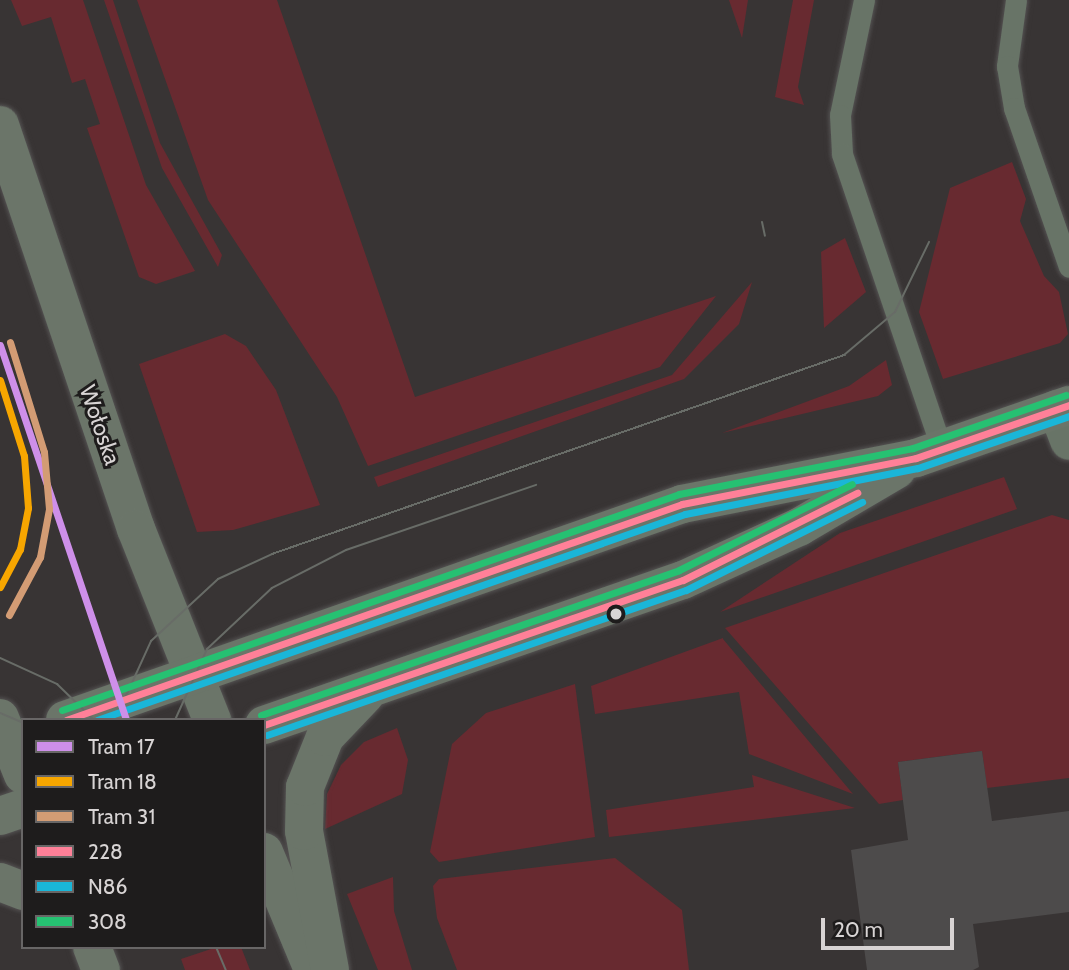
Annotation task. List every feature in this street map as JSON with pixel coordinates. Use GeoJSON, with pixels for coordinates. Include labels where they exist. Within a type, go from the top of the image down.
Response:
{"type":"FeatureCollection","features":[{"type":"Feature","properties":{"kind":"street","name":"Wołoska"},"geometry":{"type":"LineString","coordinates":[[0,125],[136,529],[211,718]]}},
{"type":"Feature","properties":{"kind":"street"},"geometry":{"type":"LineString","coordinates":[[70,718],[193,671],[712,495],[929,454],[1065,418]]}},
{"type":"Feature","properties":{"kind":"street"},"geometry":{"type":"LineString","coordinates":[[266,724],[684,580],[799,527],[929,454]]}},
{"type":"Feature","properties":{"kind":"street"},"geometry":{"type":"LineString","coordinates":[[330,970],[304,831],[305,788],[338,718],[378,686]]}},
{"type":"Feature","properties":{"kind":"street"},"geometry":{"type":"LineString","coordinates":[[0,816],[21,809]]}},
{"type":"Feature","properties":{"kind":"street"},"geometry":{"type":"LineString","coordinates":[[266,857],[313,970]]}},
{"type":"Feature","properties":{"kind":"street"},"geometry":{"type":"LineString","coordinates":[[0,882],[21,890]]}},
{"type":"Feature","properties":{"kind":"street"},"geometry":{"type":"LineString","coordinates":[[93,949],[101,970]]}},
{"type":"Feature","properties":{"kind":"lane"},"geometry":{"type":"LineString","coordinates":[[863,0],[840,114],[842,153],[929,454]]}},
{"type":"Feature","properties":{"kind":"lane"},"geometry":{"type":"LineString","coordinates":[[1016,0],[1007,66],[1014,108],[1069,267]]}},
{"type":"Feature","properties":{"kind":"shaded area"},"geometry":{"type":"Polygon","coordinates":[[[11,0],[83,0],[146,185],[195,271],[156,284],[139,277],[87,128],[100,124],[85,79],[72,83],[51,17],[22,26],[11,0]]]}},
{"type":"Feature","properties":{"kind":"shaded area"},"geometry":{"type":"Polygon","coordinates":[[[104,0],[113,0],[160,143],[222,255],[218,267],[162,168],[104,0]]]}},
{"type":"Feature","properties":{"kind":"shaded area"},"geometry":{"type":"Polygon","coordinates":[[[137,0],[277,0],[415,397],[716,296],[660,367],[368,466],[337,397],[208,200],[137,0]]]}},
{"type":"Feature","properties":{"kind":"shaded area"},"geometry":{"type":"Polygon","coordinates":[[[729,0],[748,0],[742,38],[729,0]]]}},
{"type":"Feature","properties":{"kind":"shaded area"},"geometry":{"type":"Polygon","coordinates":[[[793,0],[814,0],[798,87],[804,105],[775,97],[793,0]]]}},
{"type":"Feature","properties":{"kind":"shaded area"},"geometry":{"type":"Polygon","coordinates":[[[1012,162],[1026,199],[1020,221],[1044,276],[1059,292],[1068,334],[1060,343],[943,379],[919,312],[950,188],[1012,162]]]}},
{"type":"Feature","properties":{"kind":"shaded area"},"geometry":{"type":"Polygon","coordinates":[[[845,238],[866,292],[824,328],[821,252],[845,238]]]}},
{"type":"Feature","properties":{"kind":"shaded area"},"geometry":{"type":"Polygon","coordinates":[[[752,282],[739,324],[684,379],[378,487],[374,477],[672,375],[752,282]]]}},
{"type":"Feature","properties":{"kind":"shaded area"},"geometry":{"type":"Polygon","coordinates":[[[225,334],[246,346],[276,390],[320,505],[233,530],[197,532],[139,364],[225,334]]]}},
{"type":"Feature","properties":{"kind":"shaded area"},"geometry":{"type":"Polygon","coordinates":[[[886,360],[892,385],[878,396],[722,433],[849,386],[886,360]]]}},
{"type":"Feature","properties":{"kind":"shaded area"},"geometry":{"type":"Polygon","coordinates":[[[1004,477],[1017,509],[720,612],[840,533],[1004,477]]]}},
{"type":"Feature","properties":{"kind":"shaded area"},"geometry":{"type":"Polygon","coordinates":[[[1052,515],[1069,520],[1069,778],[987,788],[982,751],[898,762],[903,800],[879,804],[725,628],[1052,515]]]}},
{"type":"Feature","properties":{"kind":"shaded area"},"geometry":{"type":"Polygon","coordinates":[[[723,638],[853,794],[749,754],[739,692],[595,714],[591,686],[723,638]]]}},
{"type":"Feature","properties":{"kind":"shaded area"},"geometry":{"type":"Polygon","coordinates":[[[575,684],[595,837],[439,862],[430,852],[452,744],[486,713],[575,684]]]}},
{"type":"Feature","properties":{"kind":"shaded area"},"geometry":{"type":"Polygon","coordinates":[[[397,728],[408,760],[402,794],[325,829],[327,794],[341,765],[364,742],[397,728]]]}},
{"type":"Feature","properties":{"kind":"shaded area"},"geometry":{"type":"Polygon","coordinates":[[[752,775],[855,808],[609,837],[606,810],[754,787],[752,775]]]}},
{"type":"Feature","properties":{"kind":"shaded area"},"geometry":{"type":"Polygon","coordinates":[[[615,858],[682,910],[689,970],[457,970],[437,918],[433,886],[439,879],[615,858]]]}},
{"type":"Feature","properties":{"kind":"shaded area"},"geometry":{"type":"Polygon","coordinates":[[[393,877],[394,911],[412,970],[378,970],[347,894],[393,877]]]}},
{"type":"Feature","properties":{"kind":"shaded area"},"geometry":{"type":"Polygon","coordinates":[[[211,949],[242,949],[250,970],[185,970],[181,959],[211,949]]]}},
{"type":"Feature","properties":{"kind":"building"},"geometry":{"type":"Polygon","coordinates":[[[982,751],[992,821],[1069,811],[1069,912],[973,924],[979,967],[973,970],[867,970],[851,850],[908,840],[898,762],[982,751]]]}},
{"type":"Feature","properties":{"kind":"tram line"},"geometry":{"type":"LineString","coordinates":[[762,222],[765,236]]}},
{"type":"Feature","properties":{"kind":"tram line"},"geometry":{"type":"LineString","coordinates":[[116,718],[151,641],[218,579],[272,554],[844,355],[895,312],[929,242]]}},
{"type":"Feature","properties":{"kind":"tram line","name":"31"},"geometry":{"type":"LineString","coordinates":[[9,615],[40,557],[49,509],[44,452],[10,342]]}},
{"type":"Feature","properties":{"kind":"tram line","name":"17"},"geometry":{"type":"LineString","coordinates":[[0,345],[125,718]]}},
{"type":"Feature","properties":{"kind":"tram line","name":"18"},"geometry":{"type":"LineString","coordinates":[[0,380],[24,456],[28,508],[20,549],[0,587]]}},
{"type":"Feature","properties":{"kind":"tram line"},"geometry":{"type":"LineString","coordinates":[[176,718],[207,649],[272,588],[346,550],[536,485]]}},
{"type":"Feature","properties":{"kind":"tram line"},"geometry":{"type":"LineString","coordinates":[[0,658],[57,684],[92,718]]}},
{"type":"Feature","properties":{"kind":"tram line"},"geometry":{"type":"LineString","coordinates":[[0,713],[21,722]]}},
{"type":"Feature","properties":{"kind":"tram line"},"geometry":{"type":"LineString","coordinates":[[217,949],[226,970]]}},
{"type":"Feature","properties":{"kind":"transit line","name":"308"},"geometry":{"type":"LineString","coordinates":[[62,710],[679,494],[913,448],[1066,395]]}},
{"type":"Feature","properties":{"kind":"transit line","name":"228"},"geometry":{"type":"LineString","coordinates":[[72,718],[682,504],[916,458],[1069,405]]}},
{"type":"Feature","properties":{"kind":"transit line","name":"N86"},"geometry":{"type":"LineString","coordinates":[[103,718],[685,514],[918,468],[1069,416]]}},
{"type":"Feature","properties":{"kind":"transit line","name":"308"},"geometry":{"type":"LineString","coordinates":[[261,715],[679,570],[852,484]]}},
{"type":"Feature","properties":{"kind":"transit line","name":"228"},"geometry":{"type":"LineString","coordinates":[[266,724],[683,580],[857,493]]}},
{"type":"Feature","properties":{"kind":"transit line","name":"N86"},"geometry":{"type":"LineString","coordinates":[[267,735],[686,590],[862,502]]}}]}
